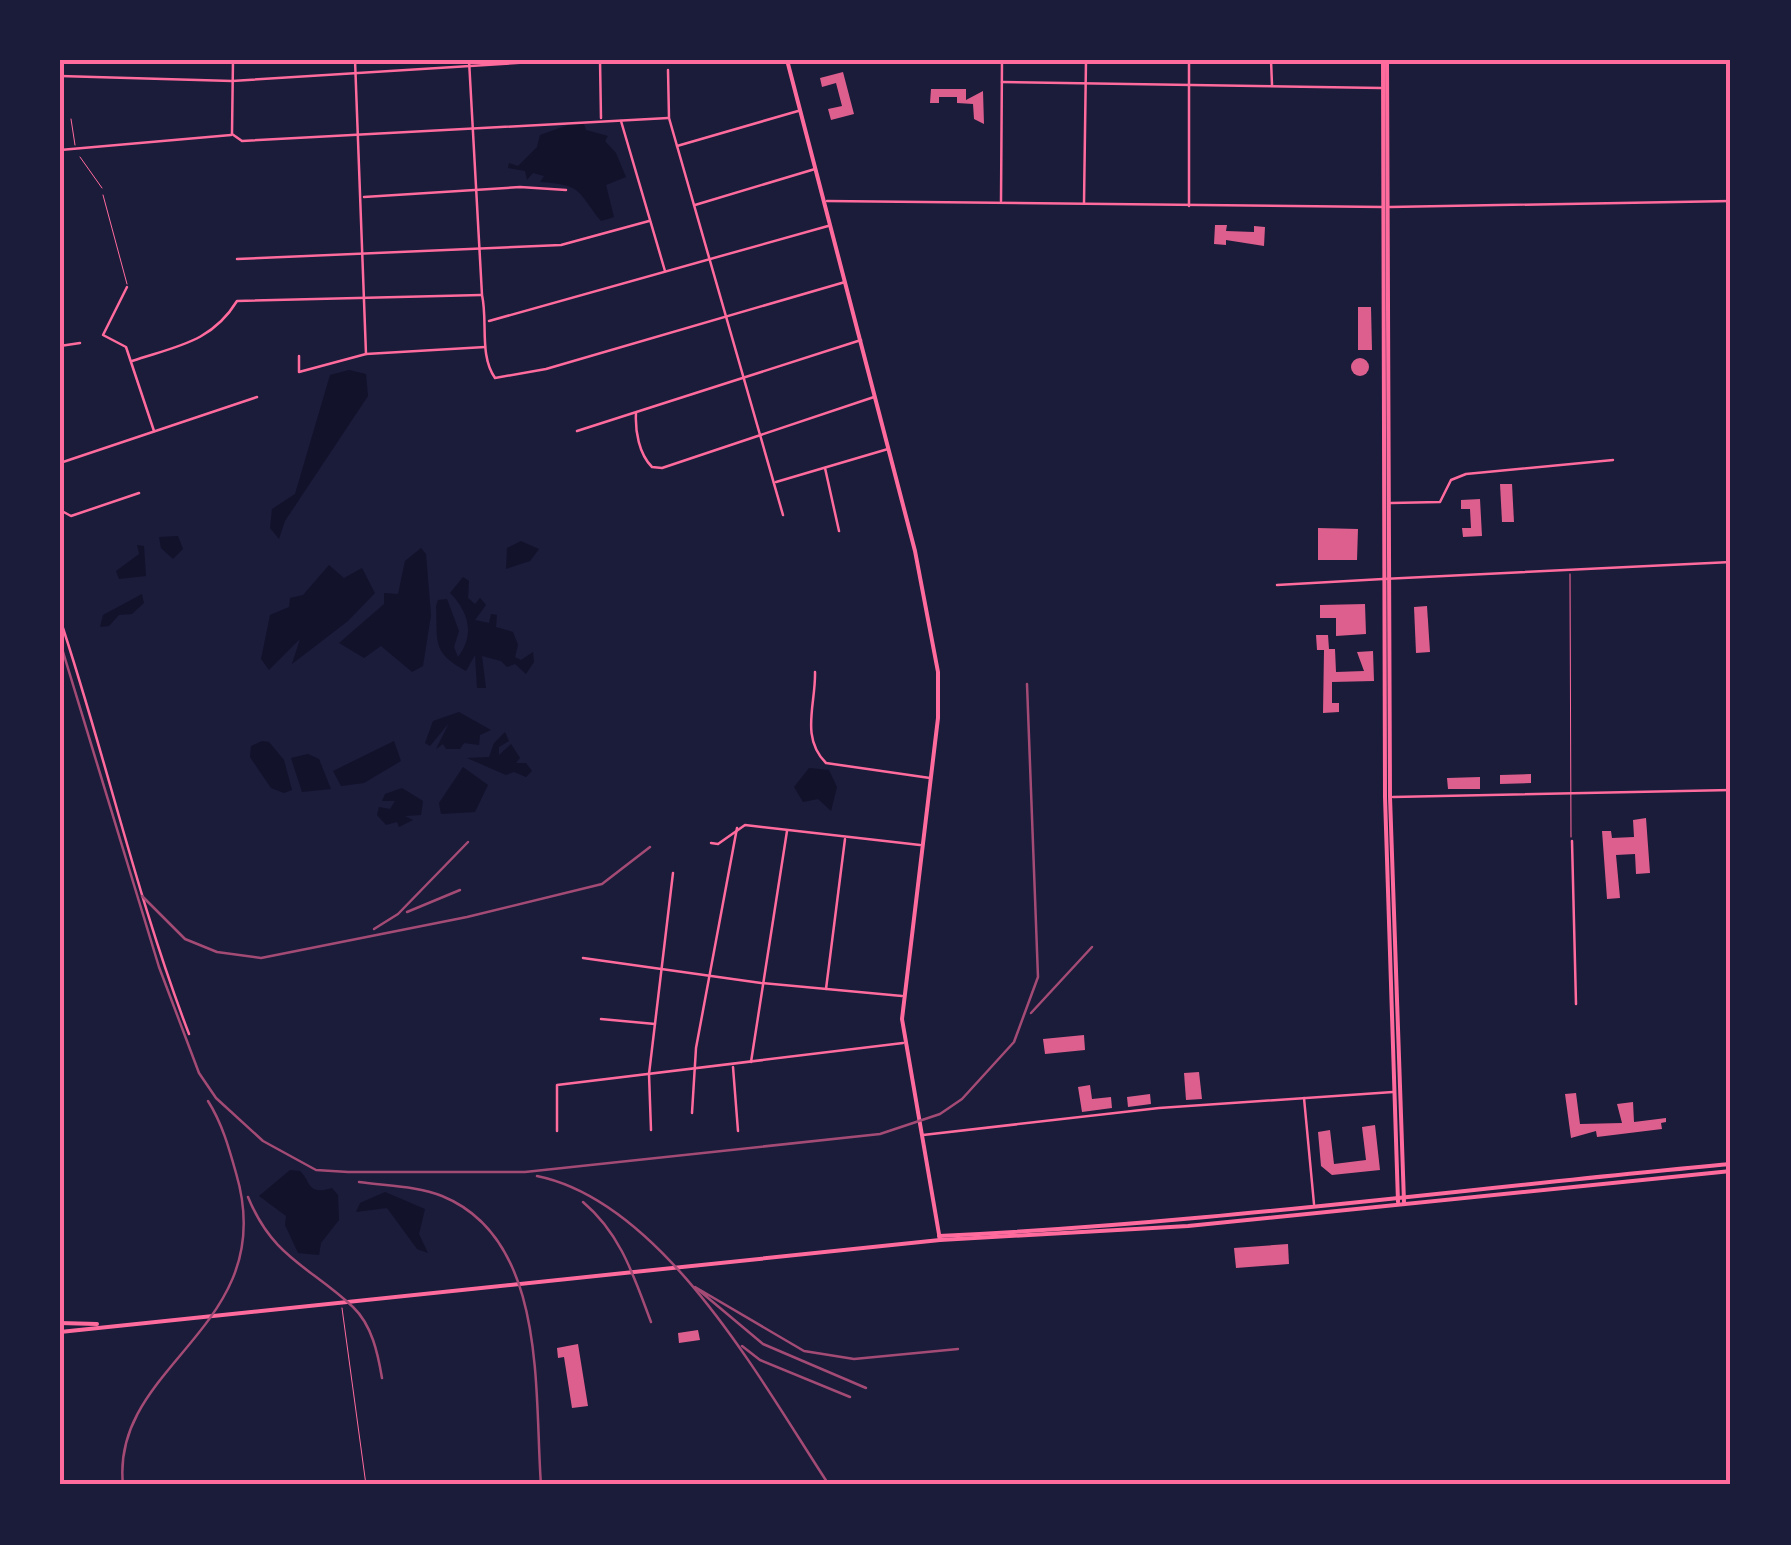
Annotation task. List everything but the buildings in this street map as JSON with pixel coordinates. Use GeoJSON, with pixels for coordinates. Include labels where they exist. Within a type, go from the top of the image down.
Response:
{"type":"FeatureCollection","features":[{"type":"Feature","properties":{"kind":"main road"},"geometry":{"type":"LineString","coordinates":[[786,60],[862,340],[931,622],[938,672],[930,778],[902,996],[903,1044],[939,1238]]}},
{"type":"Feature","properties":{"kind":"main road"},"geometry":{"type":"LineString","coordinates":[[1385,60],[1387,797],[1401,1198]]}},
{"type":"Feature","properties":{"kind":"main road"},"geometry":{"type":"LineString","coordinates":[[60,1332],[939,1238],[1101,1229],[1731,1167]]}},
{"type":"Feature","properties":{"kind":"main road"},"geometry":{"type":"LineString","coordinates":[[939,1238],[1188,1226],[1401,1198]]}},
{"type":"Feature","properties":{"kind":"main road"},"geometry":{"type":"LineString","coordinates":[[60,1323],[112,1324]]}},
{"type":"Feature","properties":{"kind":"street"},"geometry":{"type":"LineString","coordinates":[[232,134],[233,60]]}},
{"type":"Feature","properties":{"kind":"street"},"geometry":{"type":"LineString","coordinates":[[356,60],[366,254],[366,354]]}},
{"type":"Feature","properties":{"kind":"street"},"geometry":{"type":"LineString","coordinates":[[469,60],[482,295],[488,322],[485,346],[494,378],[546,368],[847,282]]}},
{"type":"Feature","properties":{"kind":"street"},"geometry":{"type":"LineString","coordinates":[[60,76],[232,81],[564,60]]}},
{"type":"Feature","properties":{"kind":"street"},"geometry":{"type":"LineString","coordinates":[[600,60],[602,119]]}},
{"type":"Feature","properties":{"kind":"street"},"geometry":{"type":"LineString","coordinates":[[1001,203],[1002,60]]}},
{"type":"Feature","properties":{"kind":"street"},"geometry":{"type":"LineString","coordinates":[[1084,204],[1086,60]]}},
{"type":"Feature","properties":{"kind":"street"},"geometry":{"type":"LineString","coordinates":[[1189,60],[1189,206]]}},
{"type":"Feature","properties":{"kind":"street"},"geometry":{"type":"LineString","coordinates":[[1271,60],[1272,86]]}},
{"type":"Feature","properties":{"kind":"street"},"geometry":{"type":"LineString","coordinates":[[668,70],[669,118],[782,515]]}},
{"type":"Feature","properties":{"kind":"street"},"geometry":{"type":"LineString","coordinates":[[1002,82],[1385,88]]}},
{"type":"Feature","properties":{"kind":"street"},"geometry":{"type":"LineString","coordinates":[[677,146],[800,111]]}},
{"type":"Feature","properties":{"kind":"street"},"geometry":{"type":"LineString","coordinates":[[60,150],[232,134],[242,142],[669,118]]}},
{"type":"Feature","properties":{"kind":"street"},"geometry":{"type":"LineString","coordinates":[[621,119],[666,272]]}},
{"type":"Feature","properties":{"kind":"street"},"geometry":{"type":"LineString","coordinates":[[693,205],[815,168]]}},
{"type":"Feature","properties":{"kind":"street"},"geometry":{"type":"LineString","coordinates":[[363,197],[478,189],[566,190]]}},
{"type":"Feature","properties":{"kind":"street"},"geometry":{"type":"LineString","coordinates":[[825,202],[1386,207],[1731,201]]}},
{"type":"Feature","properties":{"kind":"street"},"geometry":{"type":"LineString","coordinates":[[238,259],[561,245],[649,221]]}},
{"type":"Feature","properties":{"kind":"street"},"geometry":{"type":"LineString","coordinates":[[488,322],[831,225]]}},
{"type":"Feature","properties":{"kind":"street"},"geometry":{"type":"LineString","coordinates":[[127,287],[102,335],[126,347],[154,431]]}},
{"type":"Feature","properties":{"kind":"street"},"geometry":{"type":"LineString","coordinates":[[132,361],[204,337],[229,317],[235,302],[482,295]]}},
{"type":"Feature","properties":{"kind":"street"},"geometry":{"type":"LineString","coordinates":[[577,431],[862,340]]}},
{"type":"Feature","properties":{"kind":"street"},"geometry":{"type":"LineString","coordinates":[[60,346],[80,343]]}},
{"type":"Feature","properties":{"kind":"street"},"geometry":{"type":"LineString","coordinates":[[298,356],[299,372],[366,354],[485,346]]}},
{"type":"Feature","properties":{"kind":"street"},"geometry":{"type":"LineString","coordinates":[[60,463],[257,397]]}},
{"type":"Feature","properties":{"kind":"street"},"geometry":{"type":"LineString","coordinates":[[636,411],[635,428],[652,467],[875,397]]}},
{"type":"Feature","properties":{"kind":"street"},"geometry":{"type":"LineString","coordinates":[[774,482],[888,448]]}},
{"type":"Feature","properties":{"kind":"street"},"geometry":{"type":"LineString","coordinates":[[1386,503],[1440,502],[1451,480],[1466,474],[1613,460]]}},
{"type":"Feature","properties":{"kind":"street"},"geometry":{"type":"LineString","coordinates":[[824,467],[838,531]]}},
{"type":"Feature","properties":{"kind":"street"},"geometry":{"type":"LineString","coordinates":[[60,510],[71,516],[139,492]]}},
{"type":"Feature","properties":{"kind":"street"},"geometry":{"type":"LineString","coordinates":[[1277,585],[1731,562]]}},
{"type":"Feature","properties":{"kind":"street"},"geometry":{"type":"LineString","coordinates":[[60,619],[106,762],[147,915],[189,1034]]}},
{"type":"Feature","properties":{"kind":"street"},"geometry":{"type":"LineString","coordinates":[[815,672],[810,732],[815,750],[826,763],[930,778]]}},
{"type":"Feature","properties":{"kind":"street"},"geometry":{"type":"LineString","coordinates":[[1387,797],[1731,790]]}},
{"type":"Feature","properties":{"kind":"street"},"geometry":{"type":"LineString","coordinates":[[711,842],[718,844],[745,825],[845,839],[921,844]]}},
{"type":"Feature","properties":{"kind":"street"},"geometry":{"type":"LineString","coordinates":[[692,1114],[692,1070],[737,828]]}},
{"type":"Feature","properties":{"kind":"street"},"geometry":{"type":"LineString","coordinates":[[751,1064],[787,831]]}},
{"type":"Feature","properties":{"kind":"street"},"geometry":{"type":"LineString","coordinates":[[826,990],[845,839]]}},
{"type":"Feature","properties":{"kind":"street"},"geometry":{"type":"LineString","coordinates":[[1572,841],[1576,1004]]}},
{"type":"Feature","properties":{"kind":"street"},"geometry":{"type":"LineString","coordinates":[[652,1130],[649,1074],[673,873]]}},
{"type":"Feature","properties":{"kind":"street"},"geometry":{"type":"LineString","coordinates":[[583,958],[761,983],[902,996]]}},
{"type":"Feature","properties":{"kind":"street"},"geometry":{"type":"LineString","coordinates":[[600,1019],[656,1024]]}},
{"type":"Feature","properties":{"kind":"street"},"geometry":{"type":"LineString","coordinates":[[556,1132],[557,1085],[903,1044]]}},
{"type":"Feature","properties":{"kind":"street"},"geometry":{"type":"LineString","coordinates":[[733,1066],[738,1131]]}},
{"type":"Feature","properties":{"kind":"street"},"geometry":{"type":"LineString","coordinates":[[921,1135],[1304,1096],[1397,1092]]}},
{"type":"Feature","properties":{"kind":"street"},"geometry":{"type":"LineString","coordinates":[[1304,1096],[1314,1206]]}},
{"type":"Feature","properties":{"kind":"street"},"geometry":{"type":"LineString","coordinates":[[1714,1485],[1731,1480]]}},
{"type":"Feature","properties":{"kind":"lane"},"geometry":{"type":"LineString","coordinates":[[70,119],[76,150]]}},
{"type":"Feature","properties":{"kind":"lane"},"geometry":{"type":"LineString","coordinates":[[104,195],[125,264],[127,287]]}},
{"type":"Feature","properties":{"kind":"lane"},"geometry":{"type":"LineString","coordinates":[[1570,570],[1572,841]]}},
{"type":"Feature","properties":{"kind":"lane"},"geometry":{"type":"LineString","coordinates":[[341,1300],[366,1485]]}},
{"type":"Feature","properties":{"kind":"path"},"geometry":{"type":"LineString","coordinates":[[76,150],[104,195]]}},
{"type":"Feature","properties":{"kind":"shaded area"},"geometry":{"type":"Polygon","coordinates":[[[571,124],[584,124],[586,130],[608,136],[605,141],[616,153],[626,177],[606,185],[614,217],[601,221],[578,191],[540,182],[544,176],[533,173],[527,180],[525,171],[508,168],[509,163],[518,166],[537,147],[540,135],[571,124]]]}},
{"type":"Feature","properties":{"kind":"shaded area"},"geometry":{"type":"Polygon","coordinates":[[[349,370],[366,374],[368,396],[285,521],[279,539],[270,528],[272,509],[295,494],[330,375],[349,370]]]}},
{"type":"Feature","properties":{"kind":"shaded area"},"geometry":{"type":"Polygon","coordinates":[[[178,536],[183,549],[173,559],[161,548],[159,537],[178,536]]]}},
{"type":"Feature","properties":{"kind":"shaded area"},"geometry":{"type":"Polygon","coordinates":[[[521,541],[539,549],[530,561],[506,569],[507,548],[521,541]]]}},
{"type":"Feature","properties":{"kind":"shaded area"},"geometry":{"type":"Polygon","coordinates":[[[137,545],[144,546],[146,576],[119,579],[116,571],[139,554],[137,545]]]}},
{"type":"Feature","properties":{"kind":"shaded area"},"geometry":{"type":"Polygon","coordinates":[[[421,548],[426,554],[431,615],[423,666],[412,672],[381,646],[364,658],[339,643],[384,604],[384,593],[398,594],[405,561],[421,548]]]}},
{"type":"Feature","properties":{"kind":"shaded area"},"geometry":{"type":"Polygon","coordinates":[[[329,565],[344,578],[362,568],[375,593],[348,621],[292,664],[300,639],[269,670],[261,659],[270,615],[289,607],[290,598],[303,595],[329,565]]]}},
{"type":"Feature","properties":{"kind":"shaded area"},"geometry":{"type":"Polygon","coordinates":[[[463,577],[469,581],[468,598],[475,604],[480,598],[486,605],[475,620],[489,623],[491,614],[497,615],[496,627],[513,632],[518,645],[515,657],[521,660],[533,652],[534,662],[526,674],[515,664],[507,667],[501,661],[482,656],[486,688],[477,688],[475,655],[466,671],[442,652],[437,637],[438,600],[447,599],[459,631],[454,647],[458,657],[467,640],[468,624],[450,593],[463,577]]]}},
{"type":"Feature","properties":{"kind":"shaded area"},"geometry":{"type":"Polygon","coordinates":[[[142,594],[144,603],[132,614],[119,615],[109,626],[100,627],[103,615],[142,594]]]}},
{"type":"Feature","properties":{"kind":"shaded area"},"geometry":{"type":"Polygon","coordinates":[[[459,712],[491,730],[480,735],[479,745],[464,743],[460,749],[446,749],[443,744],[436,749],[449,723],[430,746],[425,743],[433,721],[459,712]]]}},
{"type":"Feature","properties":{"kind":"shaded area"},"geometry":{"type":"Polygon","coordinates":[[[505,732],[509,741],[499,747],[499,755],[511,744],[520,758],[516,763],[526,763],[532,771],[526,777],[514,772],[506,775],[467,758],[489,757],[494,743],[505,732]]]}},
{"type":"Feature","properties":{"kind":"shaded area"},"geometry":{"type":"Polygon","coordinates":[[[394,741],[401,761],[364,783],[341,786],[333,771],[394,741]]]}},
{"type":"Feature","properties":{"kind":"shaded area"},"geometry":{"type":"Polygon","coordinates":[[[269,742],[284,760],[292,790],[284,793],[271,788],[250,757],[251,746],[269,742]]]}},
{"type":"Feature","properties":{"kind":"shaded area"},"geometry":{"type":"Polygon","coordinates":[[[308,754],[319,759],[331,789],[302,792],[291,758],[308,754]]]}},
{"type":"Feature","properties":{"kind":"shaded area"},"geometry":{"type":"Polygon","coordinates":[[[463,767],[488,785],[475,812],[441,814],[439,803],[463,767]]]}},
{"type":"Feature","properties":{"kind":"shaded area"},"geometry":{"type":"Polygon","coordinates":[[[809,768],[829,770],[837,787],[831,811],[818,799],[803,802],[794,787],[809,768]]]}},
{"type":"Feature","properties":{"kind":"shaded area"},"geometry":{"type":"Polygon","coordinates":[[[402,788],[423,801],[421,815],[405,816],[413,820],[399,827],[397,822],[386,825],[377,815],[379,807],[390,809],[395,801],[382,801],[385,794],[402,788]]]}},
{"type":"Feature","properties":{"kind":"shaded area"},"geometry":{"type":"Polygon","coordinates":[[[290,1170],[300,1171],[314,1189],[332,1188],[338,1195],[339,1220],[321,1243],[319,1255],[298,1253],[285,1225],[286,1216],[259,1196],[290,1170]]]}},
{"type":"Feature","properties":{"kind":"shaded area"},"geometry":{"type":"Polygon","coordinates":[[[385,1192],[425,1209],[419,1234],[428,1253],[417,1249],[387,1208],[356,1212],[360,1203],[385,1192]]]}},
{"type":"Feature","properties":{"kind":"railway"},"geometry":{"type":"LineString","coordinates":[[60,642],[159,967],[199,1073],[216,1098],[263,1141],[316,1170],[348,1172],[525,1172],[880,1134],[940,1114],[962,1099],[1014,1042],[1038,977],[1027,684]]}},
{"type":"Feature","properties":{"kind":"railway"},"geometry":{"type":"LineString","coordinates":[[374,929],[398,914],[468,842]]}},
{"type":"Feature","properties":{"kind":"railway"},"geometry":{"type":"LineString","coordinates":[[142,896],[185,939],[217,952],[261,958],[467,917],[602,884],[650,847]]}},
{"type":"Feature","properties":{"kind":"railway"},"geometry":{"type":"LineString","coordinates":[[407,912],[460,890]]}},
{"type":"Feature","properties":{"kind":"railway"},"geometry":{"type":"LineString","coordinates":[[1031,1013],[1092,947]]}},
{"type":"Feature","properties":{"kind":"railway"},"geometry":{"type":"LineString","coordinates":[[123,1485],[126,1443],[142,1407],[217,1308],[236,1270],[244,1226],[236,1173],[208,1101]]}},
{"type":"Feature","properties":{"kind":"railway"},"geometry":{"type":"LineString","coordinates":[[537,1176],[583,1193],[627,1221],[668,1258],[741,1349],[829,1485]]}},
{"type":"Feature","properties":{"kind":"railway"},"geometry":{"type":"LineString","coordinates":[[359,1182],[442,1196],[476,1217],[501,1246],[518,1282],[529,1322],[541,1485]]}},
{"type":"Feature","properties":{"kind":"railway"},"geometry":{"type":"LineString","coordinates":[[248,1197],[258,1218],[281,1248],[360,1314],[373,1340],[382,1378]]}},
{"type":"Feature","properties":{"kind":"railway"},"geometry":{"type":"LineString","coordinates":[[583,1202],[617,1242],[651,1322]]}},
{"type":"Feature","properties":{"kind":"railway"},"geometry":{"type":"LineString","coordinates":[[866,1388],[763,1344],[695,1287],[804,1351],[854,1359],[958,1349]]}},
{"type":"Feature","properties":{"kind":"railway"},"geometry":{"type":"LineString","coordinates":[[742,1346],[760,1360],[850,1397]]}}]}
